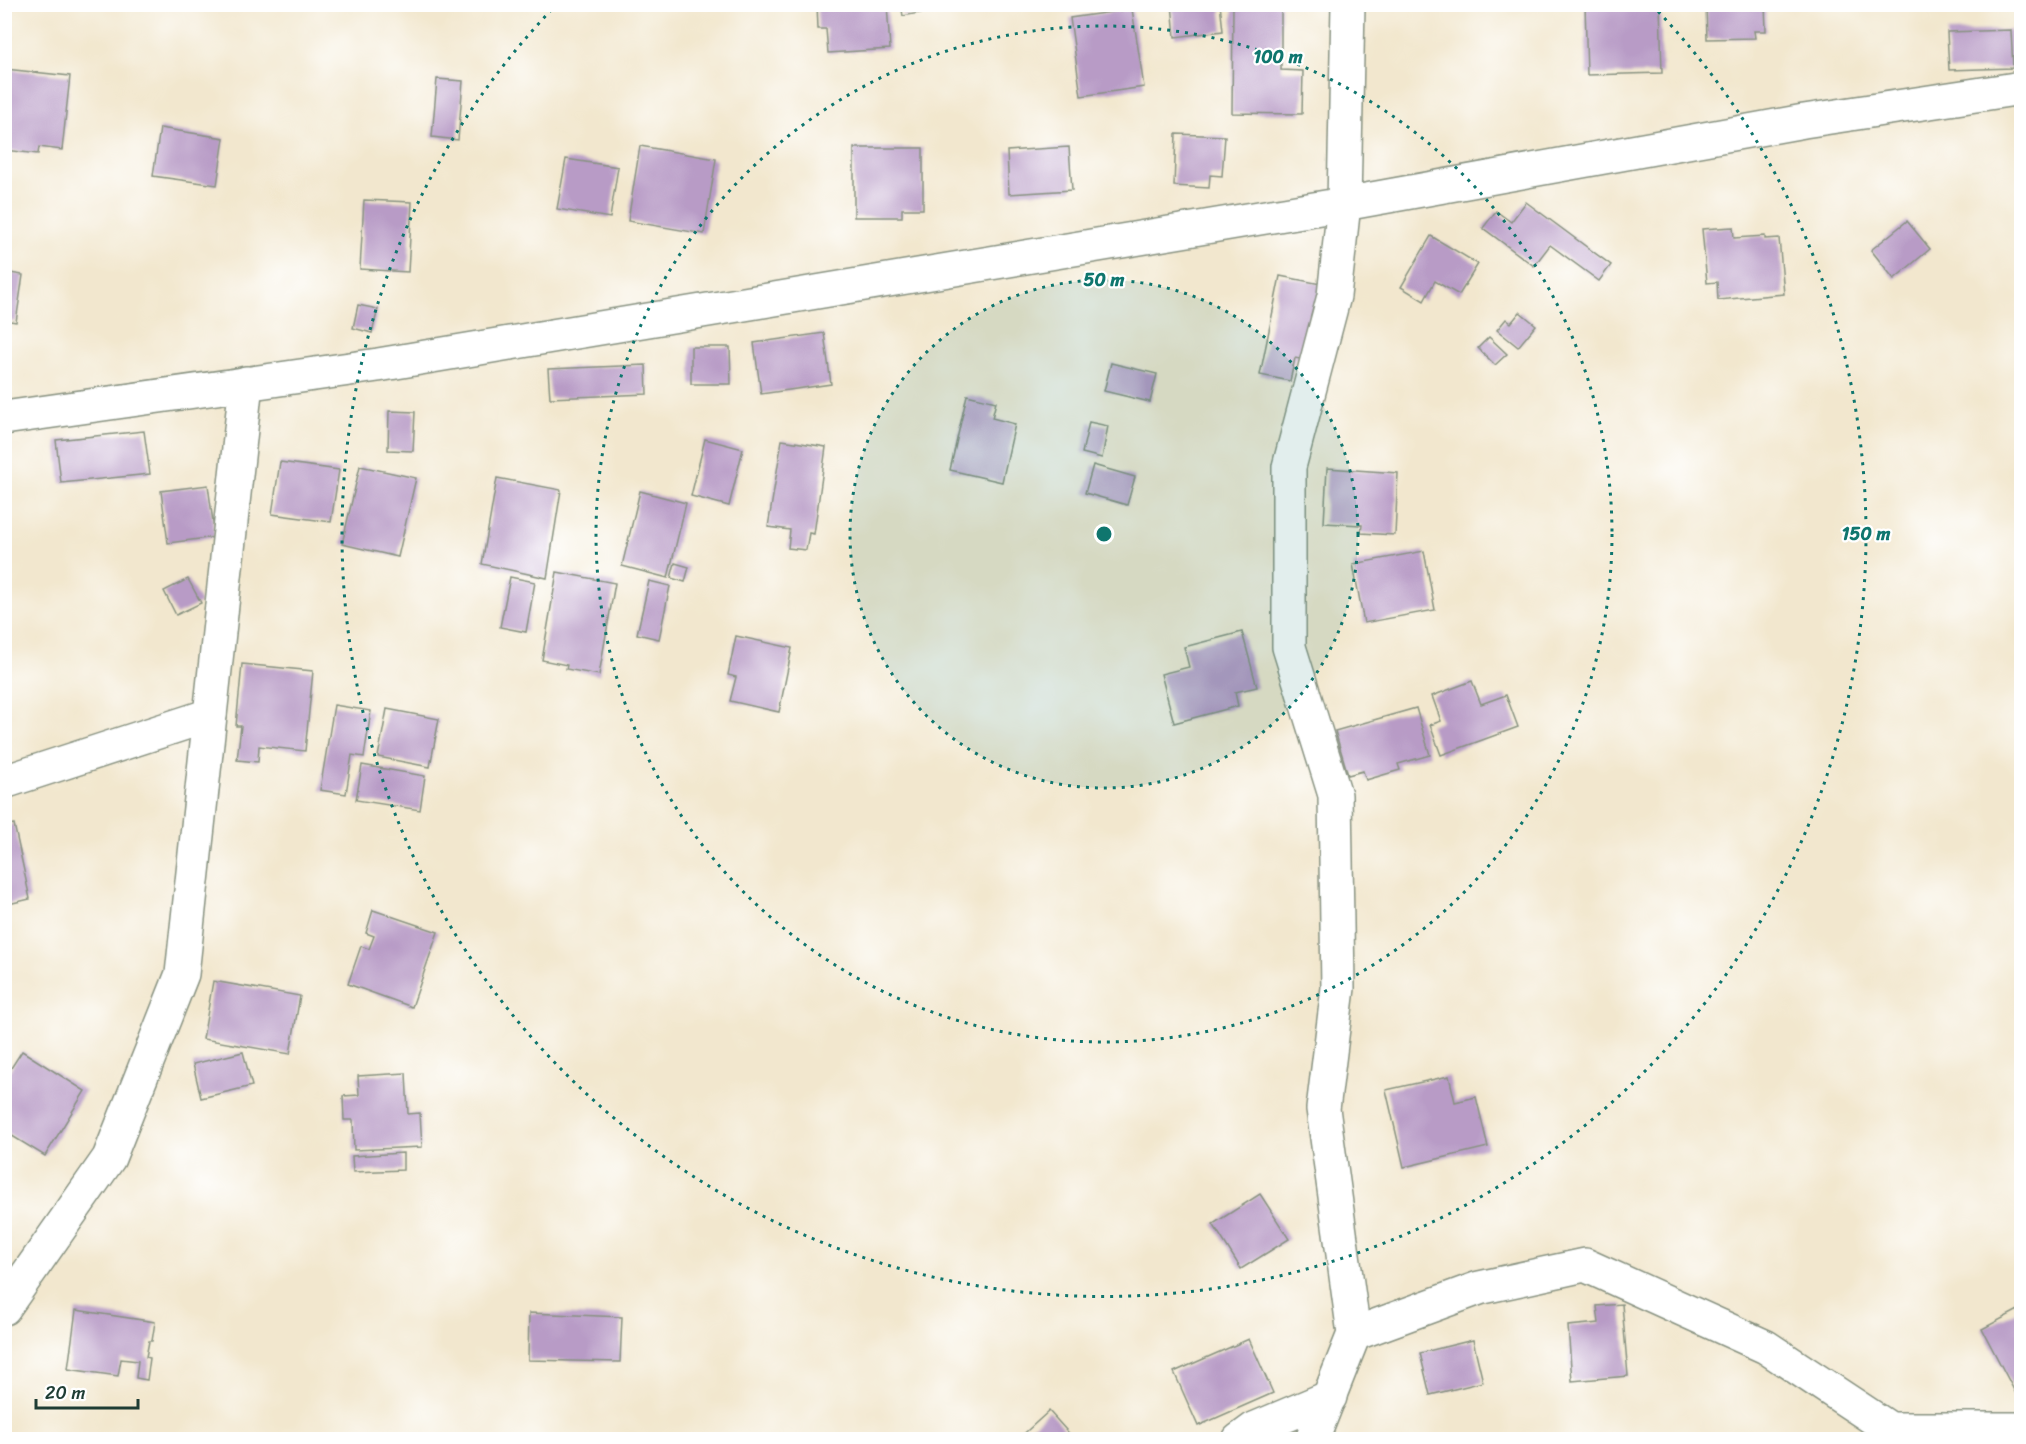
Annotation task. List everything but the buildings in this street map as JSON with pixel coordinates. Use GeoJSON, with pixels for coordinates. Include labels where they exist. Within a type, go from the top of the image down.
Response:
{"type":"FeatureCollection","features":[{"type":"Feature","properties":{"kind":"street"},"geometry":{"type":"LineString","coordinates":[[1312,1440],[1354,1334],[1323,1109],[1338,988],[1335,795],[1289,647],[1289,467],[1334,296],[1344,204],[1348,4]]}},
{"type":"Feature","properties":{"kind":"street"},"geometry":{"type":"LineString","coordinates":[[4,418],[378,365],[1344,204],[1804,121],[2022,88]]}},
{"type":"Feature","properties":{"kind":"street"},"geometry":{"type":"LineString","coordinates":[[4,1308],[109,1158],[182,974],[246,384]]}},
{"type":"Feature","properties":{"kind":"street"},"geometry":{"type":"LineString","coordinates":[[4,782],[210,715]]}},
{"type":"Feature","properties":{"kind":"street"},"geometry":{"type":"LineString","coordinates":[[1354,1334],[1479,1288],[1585,1265],[1766,1347],[1890,1429],[2022,1429]]}},
{"type":"Feature","properties":{"kind":"street"},"geometry":{"type":"LineString","coordinates":[[1239,1440],[1254,1429],[1330,1397]]}}]}
